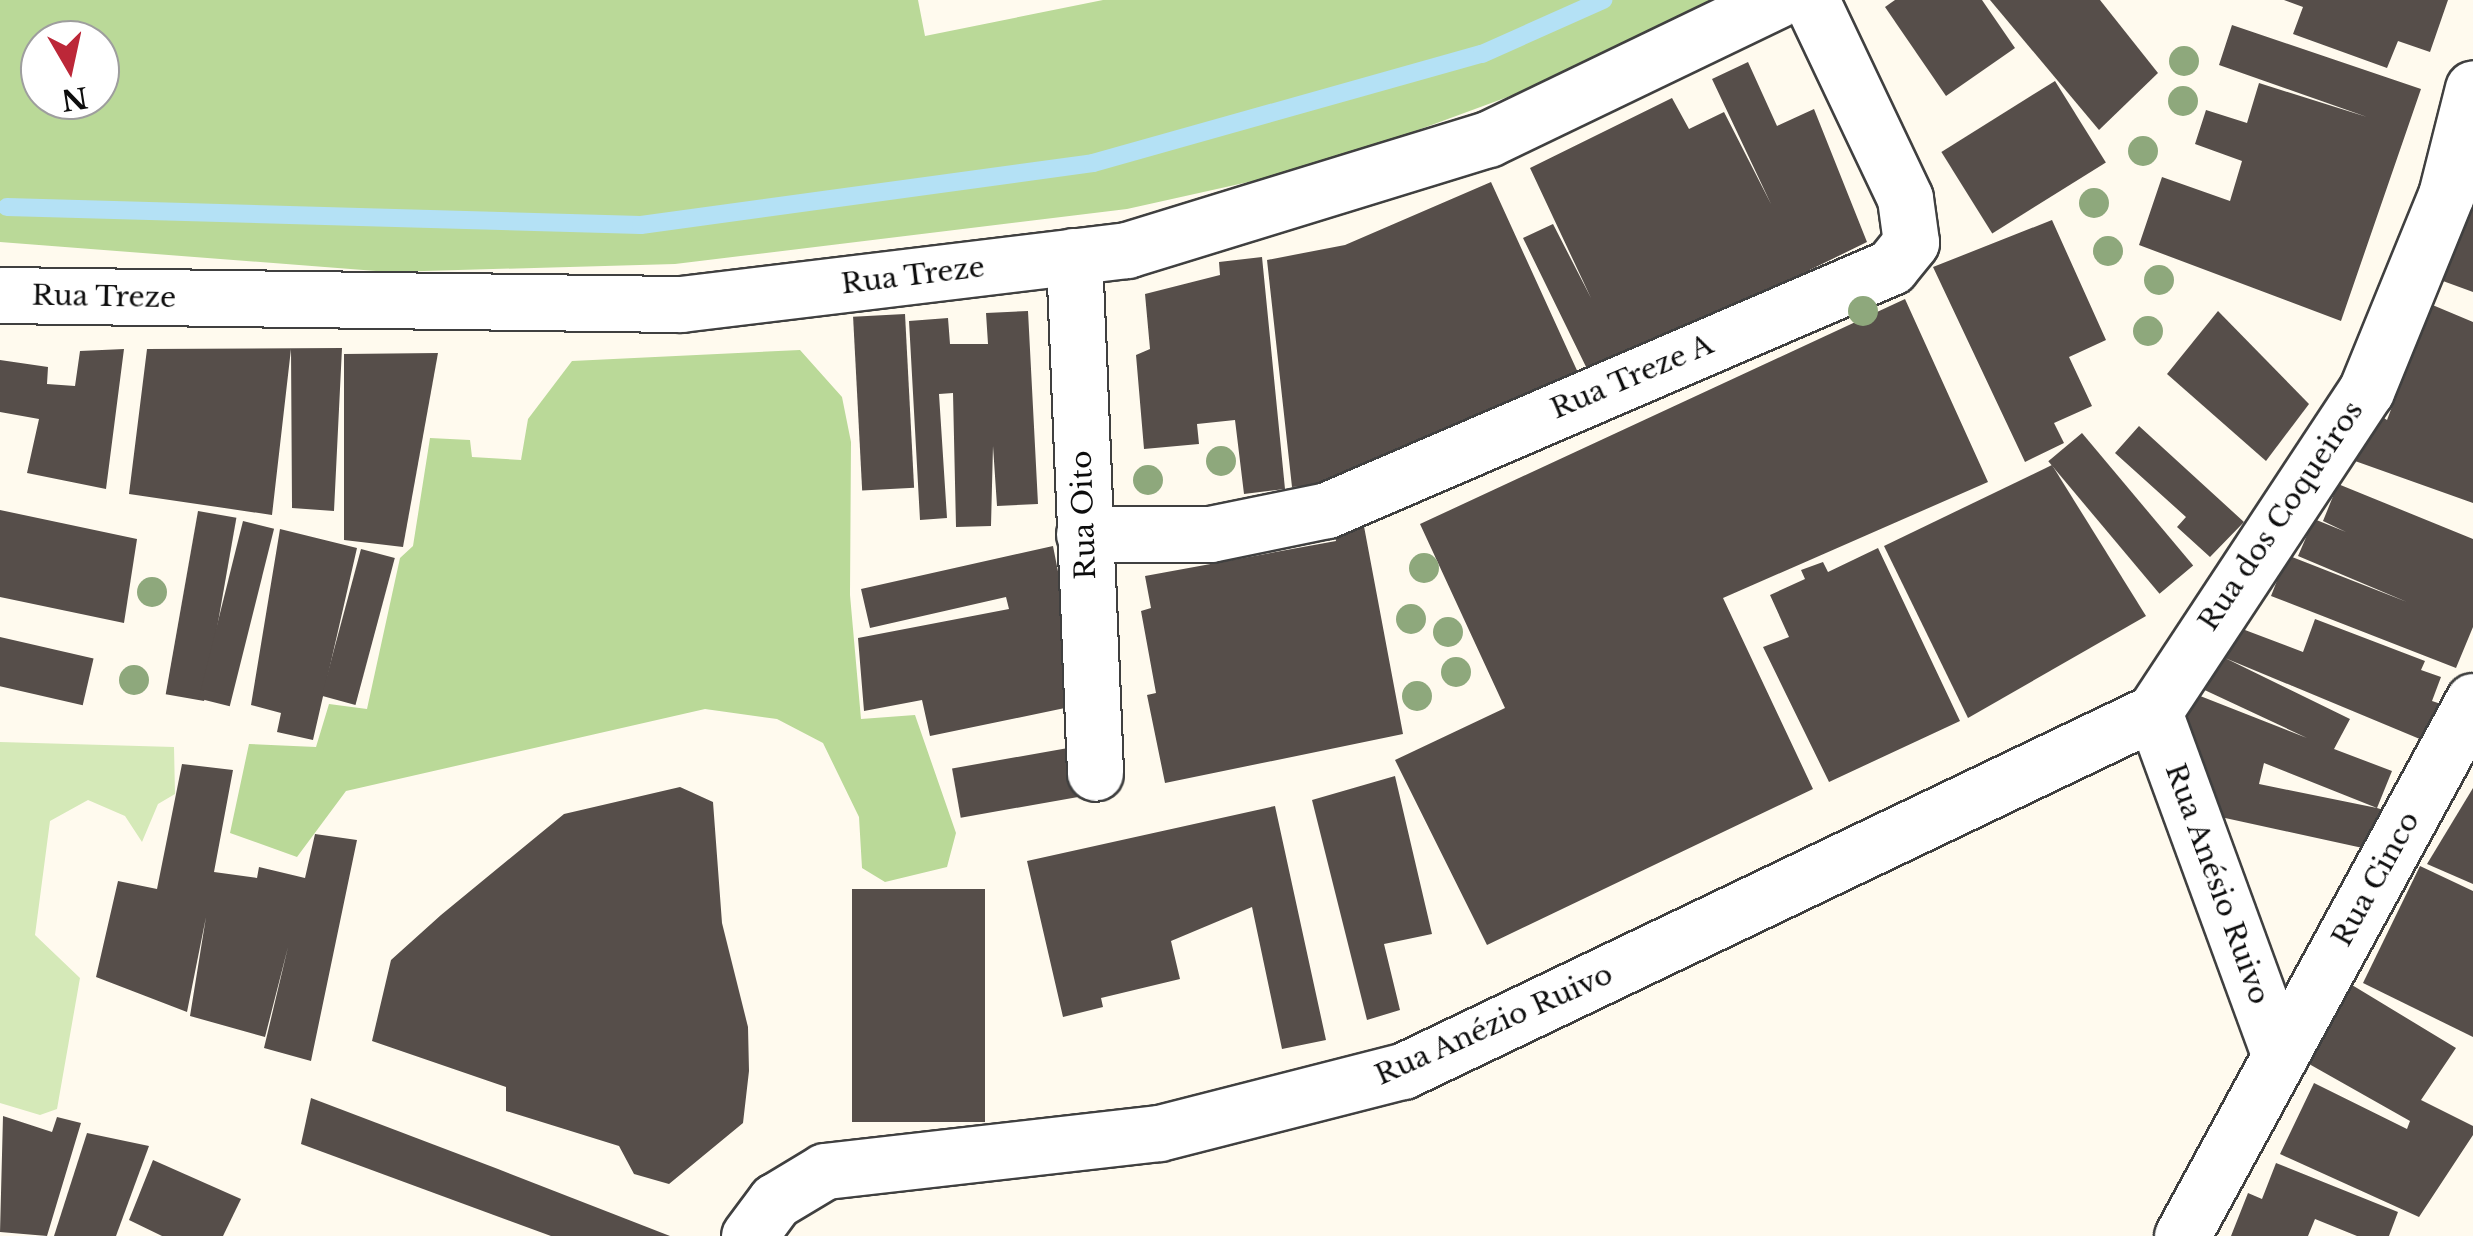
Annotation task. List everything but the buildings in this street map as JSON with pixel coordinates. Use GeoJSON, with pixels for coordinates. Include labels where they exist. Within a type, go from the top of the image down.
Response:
{"type":"FeatureCollection","features":[{"type":"Feature","properties":{"kind":"street","name":"Rua Treze"},"geometry":{"type":"LineString","coordinates":[[0,296],[681,304],[1127,250],[1488,139],[1777,0]]}},
{"type":"Feature","properties":{"kind":"street","name":"Rua Treze A"},"geometry":{"type":"LineString","coordinates":[[1084,534],[1210,534],[1327,510],[1890,267],[1911,242],[1905,198],[1811,0]]}},
{"type":"Feature","properties":{"kind":"street","name":"Rua dos Coqueiros"},"geometry":{"type":"LineString","coordinates":[[2154,712],[2366,391],[2446,195],[2473,88]]}},
{"type":"Feature","properties":{"kind":"street","name":"Rua Oito"},"geometry":{"type":"LineString","coordinates":[[1074,256],[1095,774]]}},
{"type":"Feature","properties":{"kind":"street","name":"Rua Cinco"},"geometry":{"type":"LineString","coordinates":[[2280,1056],[2473,701]]}},
{"type":"Feature","properties":{"kind":"street","name":"Rua Anésio Ruivo"},"geometry":{"type":"LineString","coordinates":[[2154,712],[2280,1056]]}},
{"type":"Feature","properties":{"kind":"street","name":"Rua Anézio Ruivo"},"geometry":{"type":"LineString","coordinates":[[749,1236],[775,1201],[825,1171],[1159,1133],[1404,1071],[2154,712]]}},
{"type":"Feature","properties":{"kind":"street"},"geometry":{"type":"LineString","coordinates":[[2182,1236],[2280,1056]]}},
{"type":"Feature","properties":{"kind":"green space"},"geometry":{"type":"Polygon","coordinates":[[[0,0],[918,0],[925,36],[1103,0],[1719,0],[1554,80],[1320,166],[1127,209],[675,264],[389,272],[0,242],[0,0]]]}},
{"type":"Feature","properties":{"kind":"green space"},"geometry":{"type":"Polygon","coordinates":[[[800,350],[842,397],[851,442],[850,595],[861,719],[915,715],[956,833],[947,867],[885,882],[862,868],[859,817],[823,743],[777,719],[705,709],[346,791],[297,857],[230,833],[249,744],[316,747],[329,704],[367,709],[400,558],[413,546],[430,438],[470,440],[472,457],[521,460],[528,419],[572,361],[800,350]]]}},
{"type":"Feature","properties":{"kind":"green space"},"geometry":{"type":"Polygon","coordinates":[[[0,742],[174,747],[175,794],[158,804],[142,842],[125,816],[88,800],[50,821],[35,935],[80,978],[57,1109],[40,1115],[0,1103],[0,742]]]}},
{"type":"Feature","properties":{"kind":"waterway"},"geometry":{"type":"LineString","coordinates":[[7,207],[641,225],[1093,163],[1482,54],[1603,0]]}}]}
